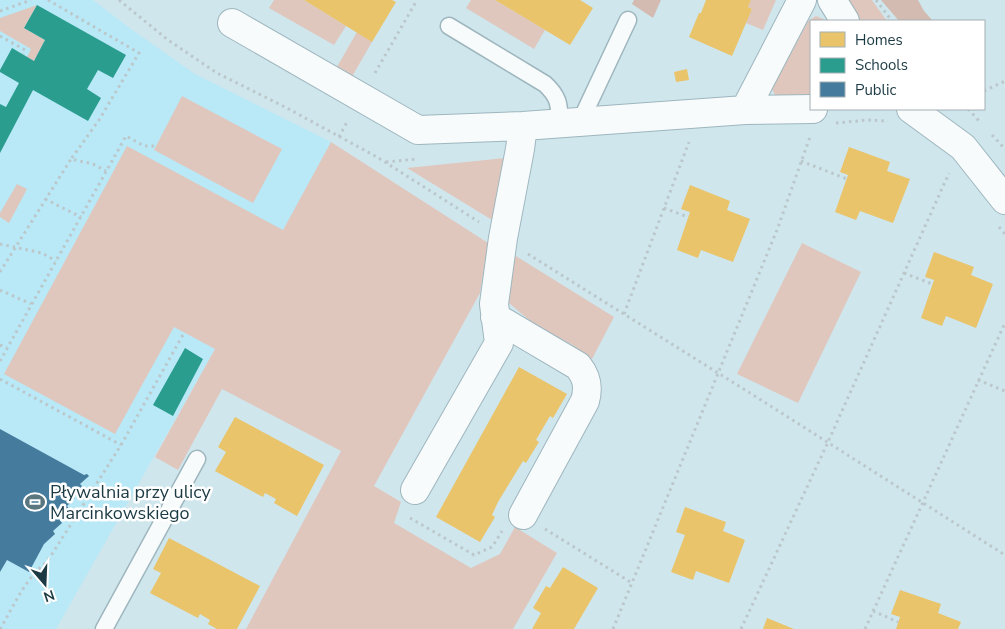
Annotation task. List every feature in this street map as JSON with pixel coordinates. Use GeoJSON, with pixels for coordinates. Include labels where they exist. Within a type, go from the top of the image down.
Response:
{"type":"FeatureCollection","features":[{"type":"Feature","properties":{"kind":"street"},"geometry":{"type":"LineString","coordinates":[[745,110],[802,0]]}},
{"type":"Feature","properties":{"kind":"street"},"geometry":{"type":"LineString","coordinates":[[832,0],[844,20]]}},
{"type":"Feature","properties":{"kind":"street"},"geometry":{"type":"LineString","coordinates":[[232,23],[418,130],[523,126],[570,121],[745,110],[819,122]]}},
{"type":"Feature","properties":{"kind":"street"},"geometry":{"type":"LineString","coordinates":[[903,115],[963,147],[999,210]]}},
{"type":"Feature","properties":{"kind":"street"},"geometry":{"type":"LineString","coordinates":[[416,490],[499,343],[494,304],[503,238],[523,126]]}},
{"type":"Feature","properties":{"kind":"street"},"geometry":{"type":"LineString","coordinates":[[495,317],[578,366],[584,373],[587,382],[588,392],[585,401],[523,515]]}},
{"type":"Feature","properties":{"kind":"lane"},"geometry":{"type":"LineString","coordinates":[[449,26],[545,84],[554,93],[570,121],[628,20]]}},
{"type":"Feature","properties":{"kind":"lane"},"geometry":{"type":"LineString","coordinates":[[104,629],[198,459]]}},
{"type":"Feature","properties":{"kind":"path"},"geometry":{"type":"LineString","coordinates":[[0,11],[31,0]]}},
{"type":"Feature","properties":{"kind":"path"},"geometry":{"type":"LineString","coordinates":[[0,272],[71,159],[99,120],[139,53],[48,0]]}},
{"type":"Feature","properties":{"kind":"path"},"geometry":{"type":"LineString","coordinates":[[119,0],[168,40],[218,73],[385,162],[1005,555]]}},
{"type":"Feature","properties":{"kind":"path"},"geometry":{"type":"LineString","coordinates":[[339,136],[360,96],[417,0]]}},
{"type":"Feature","properties":{"kind":"path"},"geometry":{"type":"LineString","coordinates":[[876,0],[891,20]]}},
{"type":"Feature","properties":{"kind":"path"},"geometry":{"type":"LineString","coordinates":[[0,36],[25,50],[22,54]]}},
{"type":"Feature","properties":{"kind":"path"},"geometry":{"type":"LineString","coordinates":[[985,91],[1005,81]]}},
{"type":"Feature","properties":{"kind":"path"},"geometry":{"type":"LineString","coordinates":[[613,629],[777,230],[801,161],[819,122],[868,120],[903,115]]}},
{"type":"Feature","properties":{"kind":"path"},"geometry":{"type":"LineString","coordinates":[[624,314],[692,134]]}},
{"type":"Feature","properties":{"kind":"path"},"geometry":{"type":"LineString","coordinates":[[0,361],[126,136],[144,146],[156,146]]}},
{"type":"Feature","properties":{"kind":"path"},"geometry":{"type":"LineString","coordinates":[[385,162],[424,158]]}},
{"type":"Feature","properties":{"kind":"path"},"geometry":{"type":"LineString","coordinates":[[71,159],[93,164],[106,171]]}},
{"type":"Feature","properties":{"kind":"path"},"geometry":{"type":"LineString","coordinates":[[801,161],[847,179]]}},
{"type":"Feature","properties":{"kind":"path"},"geometry":{"type":"LineString","coordinates":[[741,629],[828,442],[950,170],[956,178]]}},
{"type":"Feature","properties":{"kind":"path"},"geometry":{"type":"LineString","coordinates":[[45,199],[81,217]]}},
{"type":"Feature","properties":{"kind":"path"},"geometry":{"type":"LineString","coordinates":[[664,208],[688,217]]}},
{"type":"Feature","properties":{"kind":"path"},"geometry":{"type":"LineString","coordinates":[[999,210],[1005,234]]}},
{"type":"Feature","properties":{"kind":"path"},"geometry":{"type":"LineString","coordinates":[[0,244],[42,253],[56,261]]}},
{"type":"Feature","properties":{"kind":"path"},"geometry":{"type":"LineString","coordinates":[[904,272],[932,284]]}},
{"type":"Feature","properties":{"kind":"path"},"geometry":{"type":"LineString","coordinates":[[0,290],[31,304]]}},
{"type":"Feature","properties":{"kind":"path"},"geometry":{"type":"LineString","coordinates":[[865,629],[1005,323]]}},
{"type":"Feature","properties":{"kind":"path"},"geometry":{"type":"LineString","coordinates":[[0,629],[28,581],[38,568],[47,562],[121,445],[184,332]]}},
{"type":"Feature","properties":{"kind":"path"},"geometry":{"type":"LineString","coordinates":[[0,345],[7,348]]}},
{"type":"Feature","properties":{"kind":"path"},"geometry":{"type":"LineString","coordinates":[[0,379],[121,445]]}},
{"type":"Feature","properties":{"kind":"path"},"geometry":{"type":"LineString","coordinates":[[978,380],[1005,391]]}},
{"type":"Feature","properties":{"kind":"path"},"geometry":{"type":"LineString","coordinates":[[873,611],[898,622]]}},
{"type":"Feature","properties":{"kind":"shaded area"},"geometry":{"type":"Polygon","coordinates":[[[0,0],[93,0],[195,74],[331,142],[284,230],[309,244],[214,351],[56,629],[0,629],[0,0]]]}},
{"type":"Feature","properties":{"kind":"shaded area"},"geometry":{"type":"Polygon","coordinates":[[[274,0],[304,0],[346,26],[334,45],[269,8],[274,0]]]}},
{"type":"Feature","properties":{"kind":"shaded area"},"geometry":{"type":"Polygon","coordinates":[[[471,0],[495,0],[545,30],[534,49],[466,8],[471,0]]]}},
{"type":"Feature","properties":{"kind":"shaded area"},"geometry":{"type":"Polygon","coordinates":[[[634,0],[661,0],[653,18],[632,4],[634,0]]]}},
{"type":"Feature","properties":{"kind":"shaded area"},"geometry":{"type":"Polygon","coordinates":[[[751,0],[776,0],[763,30],[746,23],[752,9],[748,7],[751,0]]]}},
{"type":"Feature","properties":{"kind":"shaded area"},"geometry":{"type":"Polygon","coordinates":[[[847,0],[872,0],[886,20],[857,20],[847,0]]]}},
{"type":"Feature","properties":{"kind":"shaded area"},"geometry":{"type":"Polygon","coordinates":[[[881,0],[918,0],[932,20],[898,20],[881,0]]]}},
{"type":"Feature","properties":{"kind":"shaded area"},"geometry":{"type":"Polygon","coordinates":[[[37,5],[24,28],[45,40],[34,61],[27,57],[31,49],[0,31],[0,18],[37,5]]]}},
{"type":"Feature","properties":{"kind":"shaded area"},"geometry":{"type":"Polygon","coordinates":[[[816,16],[824,20],[810,20],[810,97],[775,95],[772,89],[808,21],[816,16]]]}},
{"type":"Feature","properties":{"kind":"shaded area"},"geometry":{"type":"Polygon","coordinates":[[[357,32],[372,42],[350,80],[334,72],[357,32]]]}},
{"type":"Feature","properties":{"kind":"shaded area"},"geometry":{"type":"Polygon","coordinates":[[[182,96],[282,149],[253,203],[154,150],[182,96]]]}},
{"type":"Feature","properties":{"kind":"shaded area"},"geometry":{"type":"Polygon","coordinates":[[[331,142],[488,243],[480,293],[374,486],[401,502],[394,523],[471,568],[500,554],[515,527],[557,553],[513,629],[246,629],[341,451],[222,389],[178,470],[155,457],[215,349],[174,327],[115,434],[4,374],[127,146],[283,230],[331,142]]]}},
{"type":"Feature","properties":{"kind":"shaded area"},"geometry":{"type":"Polygon","coordinates":[[[505,158],[497,223],[407,168],[505,158]]]}},
{"type":"Feature","properties":{"kind":"shaded area"},"geometry":{"type":"Polygon","coordinates":[[[17,184],[27,189],[9,223],[0,217],[0,213],[17,184]]]}},
{"type":"Feature","properties":{"kind":"shaded area"},"geometry":{"type":"Polygon","coordinates":[[[802,243],[861,272],[798,403],[737,374],[802,243]]]}},
{"type":"Feature","properties":{"kind":"shaded area"},"geometry":{"type":"Polygon","coordinates":[[[511,253],[614,317],[592,359],[571,344],[535,325],[509,303],[505,292],[511,253]]]}},
{"type":"Feature","properties":{"kind":"building: Homes"},"geometry":{"type":"Polygon","coordinates":[[[304,0],[392,0],[396,2],[372,42],[304,0]]]}},
{"type":"Feature","properties":{"kind":"building: Homes"},"geometry":{"type":"Polygon","coordinates":[[[495,0],[580,0],[593,8],[570,45],[495,0]]]}},
{"type":"Feature","properties":{"kind":"building: Homes"},"geometry":{"type":"Polygon","coordinates":[[[706,0],[751,0],[748,7],[752,9],[732,56],[689,37],[706,0]]]}},
{"type":"Feature","properties":{"kind":"building: Homes"},"geometry":{"type":"Polygon","coordinates":[[[687,69],[689,80],[676,82],[674,72],[687,69]]]}},
{"type":"Feature","properties":{"kind":"building: Homes"},"geometry":{"type":"Polygon","coordinates":[[[849,147],[890,162],[887,171],[910,179],[893,223],[860,211],[856,220],[835,212],[848,175],[840,172],[849,147]]]}},
{"type":"Feature","properties":{"kind":"building: Homes"},"geometry":{"type":"Polygon","coordinates":[[[690,185],[730,201],[727,210],[750,219],[733,262],[701,250],[698,258],[677,250],[690,212],[681,209],[690,185]]]}},
{"type":"Feature","properties":{"kind":"building: Homes"},"geometry":{"type":"Polygon","coordinates":[[[934,252],[974,267],[971,275],[993,284],[976,328],[946,316],[942,326],[921,318],[934,280],[925,277],[934,252]]]}},
{"type":"Feature","properties":{"kind":"building: Homes"},"geometry":{"type":"Polygon","coordinates":[[[519,367],[567,394],[553,418],[550,416],[536,440],[539,442],[526,463],[523,461],[498,502],[492,515],[495,517],[480,542],[436,517],[519,367]]]}},
{"type":"Feature","properties":{"kind":"building: Homes"},"geometry":{"type":"Polygon","coordinates":[[[235,417],[324,465],[297,516],[274,503],[276,499],[265,493],[263,497],[215,471],[226,452],[218,447],[235,417]]]}},
{"type":"Feature","properties":{"kind":"building: Homes"},"geometry":{"type":"Polygon","coordinates":[[[685,507],[726,522],[723,531],[745,540],[729,583],[696,571],[693,580],[671,572],[685,535],[676,532],[685,507]]]}},
{"type":"Feature","properties":{"kind":"building: Homes"},"geometry":{"type":"Polygon","coordinates":[[[169,538],[260,586],[237,629],[217,629],[208,624],[210,620],[200,614],[198,618],[150,593],[161,573],[153,569],[169,538]]]}},
{"type":"Feature","properties":{"kind":"building: Homes"},"geometry":{"type":"Polygon","coordinates":[[[563,567],[598,588],[574,629],[532,629],[541,613],[533,608],[546,586],[550,588],[563,567]]]}},
{"type":"Feature","properties":{"kind":"building: Homes"},"geometry":{"type":"Polygon","coordinates":[[[900,590],[941,604],[938,613],[961,622],[958,629],[896,629],[900,617],[891,614],[900,590]]]}},
{"type":"Feature","properties":{"kind":"building: Homes"},"geometry":{"type":"Polygon","coordinates":[[[767,618],[794,629],[763,629],[767,618]]]}},
{"type":"Feature","properties":{"kind":"building: Schools"},"geometry":{"type":"Polygon","coordinates":[[[37,5],[126,55],[113,78],[98,70],[87,89],[101,98],[88,121],[33,90],[0,153],[0,104],[6,107],[19,83],[0,72],[0,70],[12,48],[34,61],[45,40],[24,28],[37,5]]]}},
{"type":"Feature","properties":{"kind":"building: Schools"},"geometry":{"type":"Polygon","coordinates":[[[185,348],[203,359],[173,416],[153,405],[185,348]]]}},
{"type":"Feature","properties":{"kind":"building: Public","name":"Pływalnia przy ulicy Marcinkowskiego"},"geometry":{"type":"Polygon","coordinates":[[[0,429],[89,476],[80,484],[82,486],[73,495],[75,498],[67,506],[69,509],[59,519],[62,523],[53,531],[55,534],[44,544],[29,572],[7,560],[0,572],[0,429]]]}},
{"type":"Feature","properties":{"kind":"place","name":"Pływalnia przy ulicy Marcinkowskiego"},"geometry":{"type":"Point","coordinates":[35,502]}}]}
